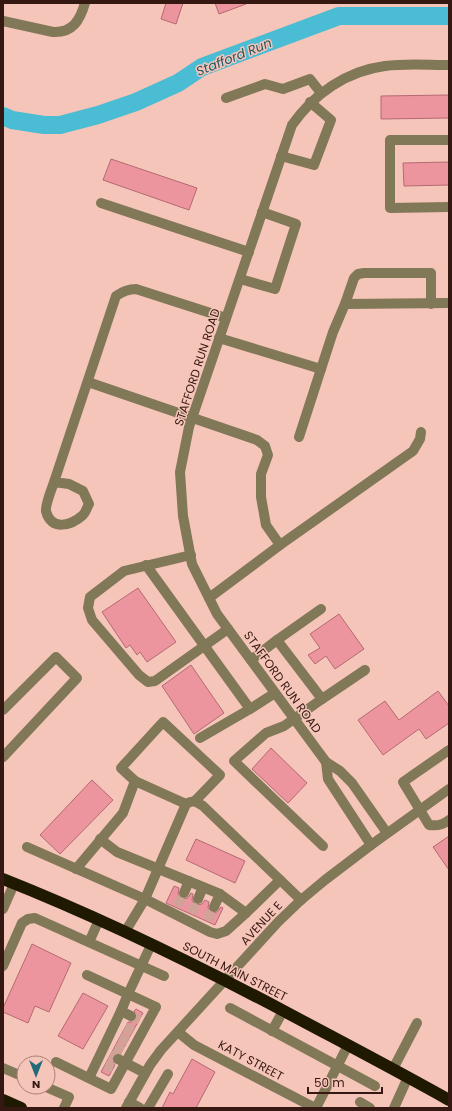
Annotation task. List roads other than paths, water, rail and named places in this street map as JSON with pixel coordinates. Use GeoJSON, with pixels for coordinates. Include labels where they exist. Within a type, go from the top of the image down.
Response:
{"type":"FeatureCollection","features":[{"type":"Feature","properties":{"kind":"highway","name":"SOUTH MAIN STREET"},"geometry":{"type":"LineString","coordinates":[[3,879],[99,920],[225,981],[449,1100]]}},
{"type":"Feature","properties":{"kind":"highway"},"geometry":{"type":"LineString","coordinates":[[3,1100],[21,1108]]}},
{"type":"Feature","properties":{"kind":"street"},"geometry":{"type":"LineString","coordinates":[[3,21],[53,32],[60,32],[69,29],[77,23],[85,3]]}},
{"type":"Feature","properties":{"kind":"street","name":"STAFFORD RUN ROAD"},"geometry":{"type":"LineString","coordinates":[[387,833],[352,783],[340,771],[326,762],[217,614],[192,564],[183,516],[180,472],[189,427],[292,125],[310,102],[321,93],[344,79],[375,67],[397,65],[449,65]]}},
{"type":"Feature","properties":{"kind":"street"},"geometry":{"type":"LineString","coordinates":[[226,98],[265,84],[283,89],[310,79],[321,93]]}},
{"type":"Feature","properties":{"kind":"street"},"geometry":{"type":"LineString","coordinates":[[281,156],[314,165],[331,120],[310,102]]}},
{"type":"Feature","properties":{"kind":"street"},"geometry":{"type":"LineString","coordinates":[[449,140],[390,140],[390,208],[449,207]]}},
{"type":"Feature","properties":{"kind":"street"},"geometry":{"type":"LineString","coordinates":[[101,203],[249,252]]}},
{"type":"Feature","properties":{"kind":"street"},"geometry":{"type":"LineString","coordinates":[[240,279],[275,289],[296,224],[262,212]]}},
{"type":"Feature","properties":{"kind":"street"},"geometry":{"type":"LineString","coordinates":[[299,437],[333,332],[354,278],[358,274],[364,273],[430,273],[430,304]]}},
{"type":"Feature","properties":{"kind":"street"},"geometry":{"type":"LineString","coordinates":[[54,482],[69,484],[83,492],[89,504],[84,514],[73,522],[61,526],[55,524],[50,519],[46,510],[54,482],[116,296],[122,291],[136,289],[226,318]]}},
{"type":"Feature","properties":{"kind":"street"},"geometry":{"type":"LineString","coordinates":[[345,304],[449,303]]}},
{"type":"Feature","properties":{"kind":"street"},"geometry":{"type":"LineString","coordinates":[[219,338],[321,369]]}},
{"type":"Feature","properties":{"kind":"street"},"geometry":{"type":"LineString","coordinates":[[88,382],[257,440],[265,446],[268,455],[261,474],[261,497],[266,525],[280,545]]}},
{"type":"Feature","properties":{"kind":"street"},"geometry":{"type":"LineString","coordinates":[[209,598],[280,545],[413,451],[420,439],[421,432]]}},
{"type":"Feature","properties":{"kind":"street"},"geometry":{"type":"LineString","coordinates":[[191,555],[124,571],[90,598],[88,608],[92,620],[139,675],[148,682],[155,681],[228,629]]}},
{"type":"Feature","properties":{"kind":"street"},"geometry":{"type":"LineString","coordinates":[[146,565],[250,709]]}},
{"type":"Feature","properties":{"kind":"street"},"geometry":{"type":"LineString","coordinates":[[250,660],[321,609]]}},
{"type":"Feature","properties":{"kind":"street"},"geometry":{"type":"LineString","coordinates":[[277,640],[322,699]]}},
{"type":"Feature","properties":{"kind":"street"},"geometry":{"type":"LineString","coordinates":[[3,710],[56,657],[77,678],[3,757]]}},
{"type":"Feature","properties":{"kind":"street"},"geometry":{"type":"LineString","coordinates":[[323,846],[234,761],[266,733],[284,726],[365,670]]}},
{"type":"Feature","properties":{"kind":"street"},"geometry":{"type":"LineString","coordinates":[[200,738],[275,693]]}},
{"type":"Feature","properties":{"kind":"street"},"geometry":{"type":"LineString","coordinates":[[125,932],[145,899],[190,802],[220,775],[164,722],[121,768],[135,781],[190,802],[204,806],[301,900]]}},
{"type":"Feature","properties":{"kind":"street"},"geometry":{"type":"LineString","coordinates":[[449,750],[402,782],[429,825],[435,826],[449,820]]}},
{"type":"Feature","properties":{"kind":"street","name":"STAFFORD RUN ROAD"},"geometry":{"type":"LineString","coordinates":[[326,762],[328,779],[371,846]]}},
{"type":"Feature","properties":{"kind":"street"},"geometry":{"type":"LineString","coordinates":[[76,869],[123,813],[135,781]]}},
{"type":"Feature","properties":{"kind":"street","name":"AVENUE E"},"geometry":{"type":"LineString","coordinates":[[127,1105],[145,1073],[161,1050],[278,922],[325,880],[387,833],[449,789]]}},
{"type":"Feature","properties":{"kind":"street"},"geometry":{"type":"LineString","coordinates":[[100,839],[117,852],[220,894],[246,913]]}},
{"type":"Feature","properties":{"kind":"street"},"geometry":{"type":"LineString","coordinates":[[27,847],[145,899],[176,910],[205,924],[217,934],[226,931],[280,880]]}},
{"type":"Feature","properties":{"kind":"street"},"geometry":{"type":"LineString","coordinates":[[184,893],[189,881]]}},
{"type":"Feature","properties":{"kind":"street"},"geometry":{"type":"LineString","coordinates":[[3,909],[14,884]]}},
{"type":"Feature","properties":{"kind":"street"},"geometry":{"type":"LineString","coordinates":[[198,899],[204,887]]}},
{"type":"Feature","properties":{"kind":"street"},"geometry":{"type":"LineString","coordinates":[[214,907],[220,894]]}},
{"type":"Feature","properties":{"kind":"street"},"geometry":{"type":"LineString","coordinates":[[3,966],[22,923],[28,919],[35,918],[164,976]]}},
{"type":"Feature","properties":{"kind":"street"},"geometry":{"type":"LineString","coordinates":[[89,942],[99,920]]}},
{"type":"Feature","properties":{"kind":"street"},"geometry":{"type":"LineString","coordinates":[[115,1023],[151,945]]}},
{"type":"Feature","properties":{"kind":"street"},"geometry":{"type":"LineString","coordinates":[[87,975],[156,1008],[139,1020],[133,1031],[123,1039],[109,1066],[89,1078]]}},
{"type":"Feature","properties":{"kind":"street"},"geometry":{"type":"LineString","coordinates":[[230,1008],[375,1086]]}},
{"type":"Feature","properties":{"kind":"street"},"geometry":{"type":"LineString","coordinates":[[121,1011],[139,1020]]}},
{"type":"Feature","properties":{"kind":"street"},"geometry":{"type":"LineString","coordinates":[[272,1031],[282,1011]]}},
{"type":"Feature","properties":{"kind":"street"},"geometry":{"type":"LineString","coordinates":[[115,1023],[133,1031]]}},
{"type":"Feature","properties":{"kind":"street"},"geometry":{"type":"LineString","coordinates":[[115,1023],[123,1039]]}},
{"type":"Feature","properties":{"kind":"street"},"geometry":{"type":"LineString","coordinates":[[393,1069],[417,1023]]}},
{"type":"Feature","properties":{"kind":"street","name":"KATY STREET"},"geometry":{"type":"LineString","coordinates":[[178,1032],[194,1045],[315,1108]]}},
{"type":"Feature","properties":{"kind":"street"},"geometry":{"type":"LineString","coordinates":[[56,1062],[111,1088],[109,1066],[123,1039]]}},
{"type":"Feature","properties":{"kind":"street"},"geometry":{"type":"LineString","coordinates":[[315,1108],[348,1045]]}},
{"type":"Feature","properties":{"kind":"street"},"geometry":{"type":"LineString","coordinates":[[116,1053],[145,1073]]}},
{"type":"Feature","properties":{"kind":"street"},"geometry":{"type":"LineString","coordinates":[[3,1068],[16,1074]]}},
{"type":"Feature","properties":{"kind":"street"},"geometry":{"type":"LineString","coordinates":[[148,1108],[168,1074]]}},
{"type":"Feature","properties":{"kind":"street"},"geometry":{"type":"LineString","coordinates":[[394,1108],[408,1077]]}},
{"type":"Feature","properties":{"kind":"street"},"geometry":{"type":"LineString","coordinates":[[56,1092],[68,1097],[64,1108]]}},
{"type":"Feature","properties":{"kind":"street"},"geometry":{"type":"LineString","coordinates":[[360,1102],[370,1108]]}},
{"type":"Feature","properties":{"kind":"street"},"geometry":{"type":"LineString","coordinates":[[127,1105],[140,1108]]}},
{"type":"Feature","properties":{"kind":"waterway","name":"Stafford Run"},"geometry":{"type":"LineString","coordinates":[[3,116],[12,120],[44,125],[60,125],[98,115],[136,102],[178,83],[202,67],[339,16],[449,16]]}},
{"type":"Feature","properties":{"kind":"tunnel"},"geometry":{"type":"LineString","coordinates":[[177,906],[184,893]]}},
{"type":"Feature","properties":{"kind":"tunnel"},"geometry":{"type":"LineString","coordinates":[[192,913],[198,899]]}},
{"type":"Feature","properties":{"kind":"tunnel"},"geometry":{"type":"LineString","coordinates":[[207,920],[214,907]]}},
{"type":"Feature","properties":{"kind":"tunnel"},"geometry":{"type":"LineString","coordinates":[[131,1016],[140,1020]]}},
{"type":"Feature","properties":{"kind":"tunnel"},"geometry":{"type":"LineString","coordinates":[[125,1027],[133,1031]]}},
{"type":"Feature","properties":{"kind":"tunnel"},"geometry":{"type":"LineString","coordinates":[[120,1037],[128,1041]]}},
{"type":"Feature","properties":{"kind":"tunnel"},"geometry":{"type":"LineString","coordinates":[[115,1047],[123,1051]]}},
{"type":"Feature","properties":{"kind":"tunnel"},"geometry":{"type":"LineString","coordinates":[[110,1055],[118,1059]]}},
{"type":"Feature","properties":{"kind":"tunnel"},"geometry":{"type":"LineString","coordinates":[[105,1065],[113,1068]]}}]}
